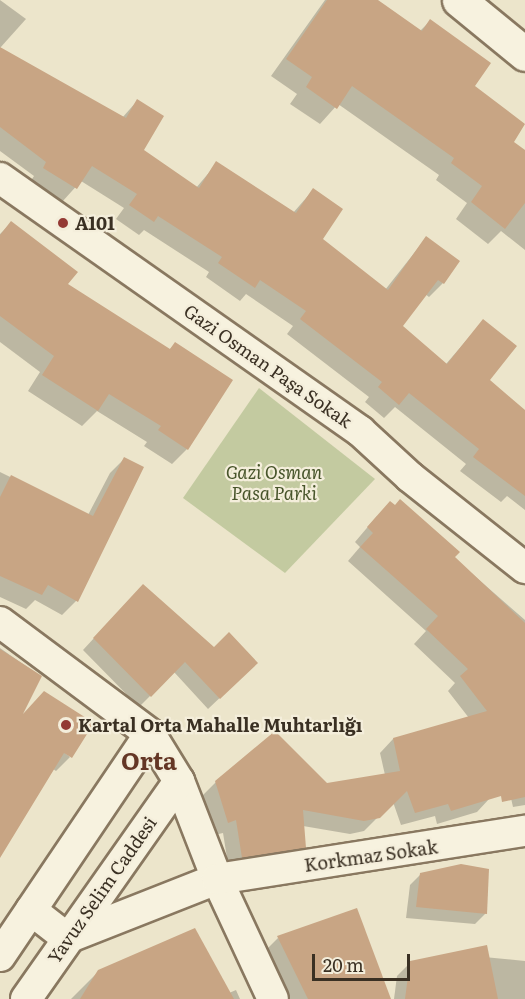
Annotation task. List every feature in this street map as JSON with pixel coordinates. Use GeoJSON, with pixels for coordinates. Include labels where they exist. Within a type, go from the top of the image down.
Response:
{"type":"FeatureCollection","features":[{"type":"Feature","properties":{"kind":"street"},"geometry":{"type":"LineString","coordinates":[[459,0],[525,54]]}},
{"type":"Feature","properties":{"kind":"street","name":"Gazi Osman Paşa Sokak"},"geometry":{"type":"LineString","coordinates":[[0,178],[360,431],[411,477],[525,568]]}},
{"type":"Feature","properties":{"kind":"street"},"geometry":{"type":"LineString","coordinates":[[0,622],[150,734],[179,781],[216,879],[273,999]]}},
{"type":"Feature","properties":{"kind":"street"},"geometry":{"type":"LineString","coordinates":[[0,956],[150,734]]}},
{"type":"Feature","properties":{"kind":"street","name":"Yavuz Selim Caddesi"},"geometry":{"type":"LineString","coordinates":[[26,999],[179,781]]}},
{"type":"Feature","properties":{"kind":"street","name":"Korkmaz Sokak"},"geometry":{"type":"LineString","coordinates":[[67,938],[216,879],[525,831]]}},
{"type":"Feature","properties":{"kind":"street"},"geometry":{"type":"LineString","coordinates":[[31,910],[67,938]]}},
{"type":"Feature","properties":{"kind":"green space","name":"Gazi Osman Pasa Parki"},"geometry":{"type":"Polygon","coordinates":[[[259,388],[375,479],[285,573],[183,498],[259,388]]]}},
{"type":"Feature","properties":{"kind":"building"},"geometry":{"type":"Polygon","coordinates":[[[327,0],[378,0],[422,31],[430,19],[491,63],[475,86],[525,124],[514,142],[525,150],[525,203],[505,229],[471,202],[482,186],[451,163],[454,158],[352,86],[337,109],[306,87],[312,77],[286,59],[327,0]]]}},
{"type":"Feature","properties":{"kind":"building"},"geometry":{"type":"Polygon","coordinates":[[[0,47],[126,118],[137,99],[164,116],[144,150],[199,188],[216,161],[296,213],[313,188],[343,209],[323,239],[388,290],[426,236],[460,261],[444,284],[438,280],[403,326],[447,364],[483,319],[517,346],[490,380],[525,410],[525,496],[473,457],[479,449],[409,393],[399,405],[378,387],[382,382],[300,319],[306,311],[260,280],[255,288],[218,263],[222,257],[158,216],[154,222],[129,205],[137,194],[92,166],[77,189],[43,168],[46,162],[0,127],[0,47]]]}},
{"type":"Feature","properties":{"kind":"building"},"geometry":{"type":"Polygon","coordinates":[[[11,221],[78,272],[68,284],[170,349],[175,342],[233,380],[188,450],[158,430],[161,426],[109,394],[98,411],[42,375],[54,356],[0,316],[0,235],[11,221]]]}},
{"type":"Feature","properties":{"kind":"building"},"geometry":{"type":"Polygon","coordinates":[[[124,457],[144,467],[78,602],[48,585],[42,595],[0,576],[0,497],[11,475],[93,516],[124,457]]]}},
{"type":"Feature","properties":{"kind":"building"},"geometry":{"type":"Polygon","coordinates":[[[400,499],[460,552],[455,557],[525,623],[525,797],[502,802],[501,796],[451,811],[448,804],[415,813],[407,791],[380,818],[364,821],[303,810],[306,848],[242,858],[236,820],[228,823],[215,781],[275,731],[327,783],[400,771],[393,738],[487,711],[460,676],[468,669],[426,629],[438,616],[360,547],[373,533],[367,527],[390,501],[395,505],[400,499]]]}},
{"type":"Feature","properties":{"kind":"building"},"geometry":{"type":"Polygon","coordinates":[[[143,584],[214,647],[229,632],[258,663],[220,699],[185,662],[151,697],[93,638],[143,584]]]}},
{"type":"Feature","properties":{"kind":"building"},"geometry":{"type":"Polygon","coordinates":[[[0,649],[42,676],[23,714],[44,691],[94,723],[72,758],[64,753],[0,858],[0,649]]]}},
{"type":"Feature","properties":{"kind":"building"},"geometry":{"type":"Polygon","coordinates":[[[461,864],[489,869],[487,914],[416,907],[420,873],[461,864]]]}},
{"type":"Feature","properties":{"kind":"building"},"geometry":{"type":"Polygon","coordinates":[[[357,908],[391,999],[308,999],[277,936],[357,908]]]}},
{"type":"Feature","properties":{"kind":"building"},"geometry":{"type":"Polygon","coordinates":[[[195,928],[234,999],[80,999],[98,970],[195,928]]]}},
{"type":"Feature","properties":{"kind":"building"},"geometry":{"type":"Polygon","coordinates":[[[487,945],[498,999],[405,999],[410,961],[487,945]]]}},
{"type":"Feature","properties":{"kind":"place","name":"A101"},"geometry":{"type":"Point","coordinates":[63,223]}},
{"type":"Feature","properties":{"kind":"place","name":"Kartal Orta Mahalle Muhtarlığı"},"geometry":{"type":"Point","coordinates":[66,725]}},
{"type":"Feature","properties":{"kind":"district","name":"Orta"},"geometry":{"type":"Point","coordinates":[149,760]}}]}
